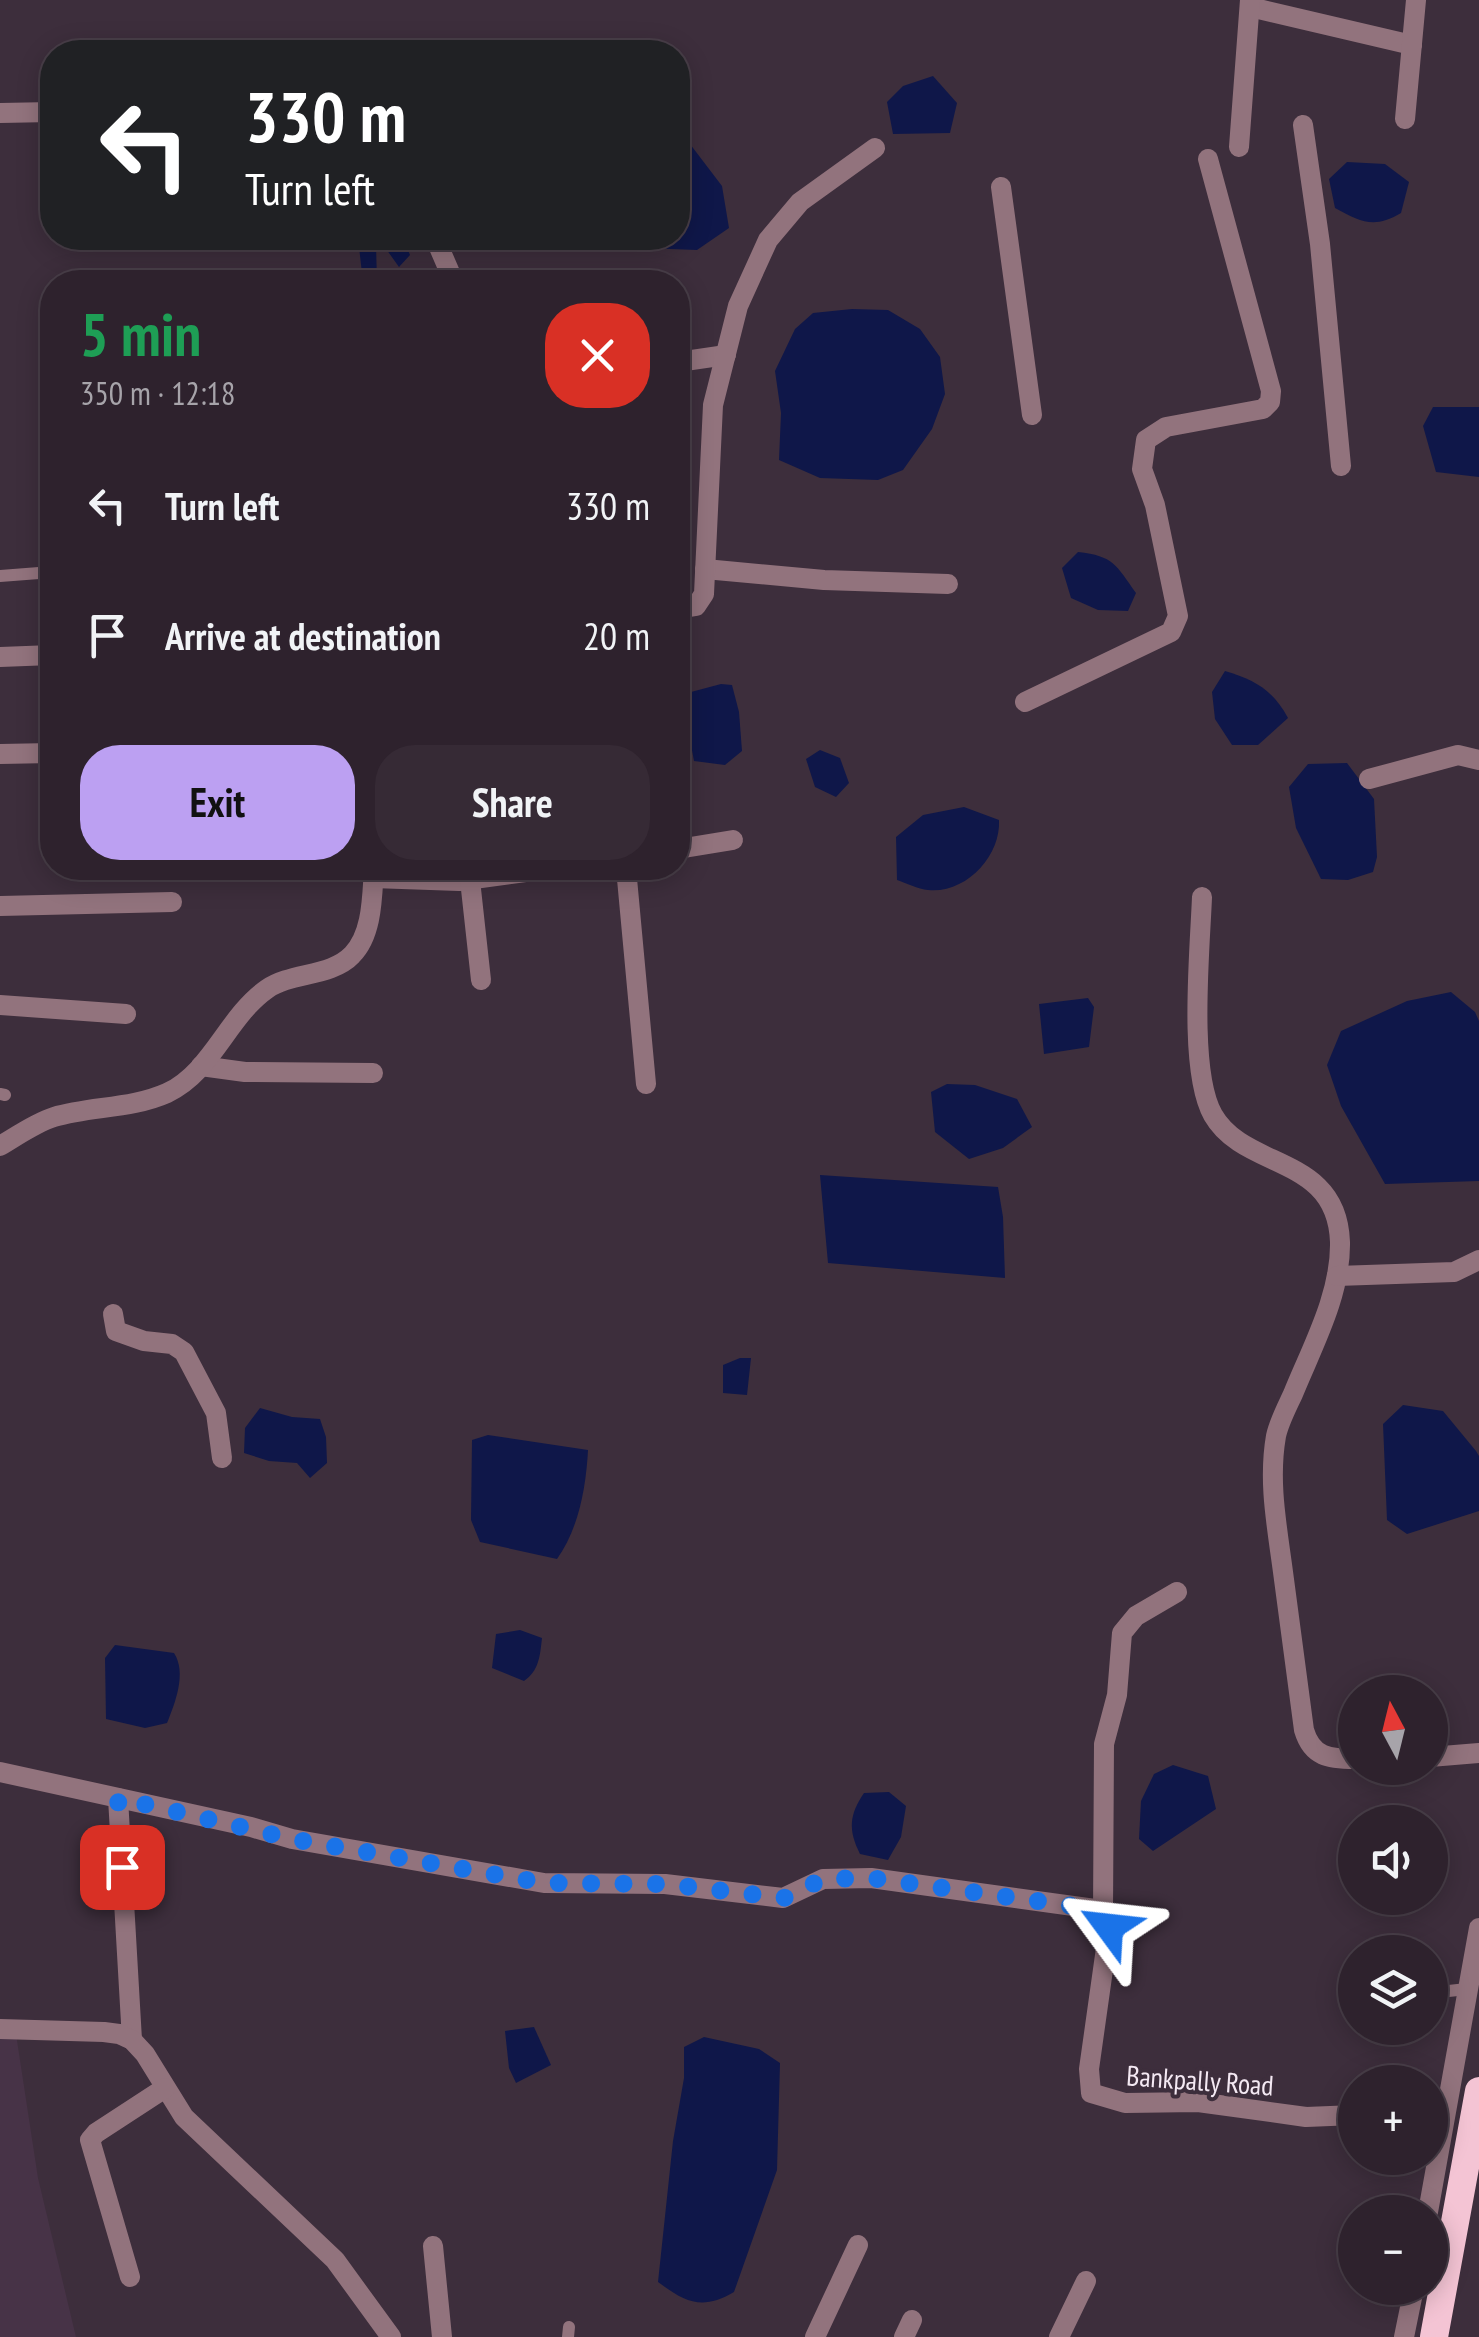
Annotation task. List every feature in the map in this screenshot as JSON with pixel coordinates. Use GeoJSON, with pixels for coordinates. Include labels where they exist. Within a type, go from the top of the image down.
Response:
{"type":"FeatureCollection","features":[{"type":"Feature","properties":{"kind":"highway"},"geometry":{"type":"LineString","coordinates":[[1434,2337],[1479,2091]]}},
{"type":"Feature","properties":{"kind":"street"},"geometry":{"type":"LineString","coordinates":[[1405,119],[1416,0]]}},
{"type":"Feature","properties":{"kind":"street"},"geometry":{"type":"LineString","coordinates":[[1239,147],[1250,3],[1412,45]]}},
{"type":"Feature","properties":{"kind":"street"},"geometry":{"type":"LineString","coordinates":[[0,112],[40,112]]}},
{"type":"Feature","properties":{"kind":"street"},"geometry":{"type":"LineString","coordinates":[[1303,124],[1320,244],[1341,466]]}},
{"type":"Feature","properties":{"kind":"street"},"geometry":{"type":"LineString","coordinates":[[690,607],[702,601],[713,405],[738,306],[768,240],[800,202],[875,148]]}},
{"type":"Feature","properties":{"kind":"street"},"geometry":{"type":"LineString","coordinates":[[1025,702],[1171,632],[1176,625],[1178,616],[1154,505],[1142,470],[1146,440],[1166,427],[1263,409],[1270,402],[1208,159]]}},
{"type":"Feature","properties":{"kind":"street"},"geometry":{"type":"LineString","coordinates":[[1001,187],[1032,414]]}},
{"type":"Feature","properties":{"kind":"street"},"geometry":{"type":"LineString","coordinates":[[690,360],[726,355]]}},
{"type":"Feature","properties":{"kind":"street"},"geometry":{"type":"LineString","coordinates":[[705,568],[785,578],[948,584]]}},
{"type":"Feature","properties":{"kind":"street"},"geometry":{"type":"LineString","coordinates":[[0,657],[40,655]]}},
{"type":"Feature","properties":{"kind":"street"},"geometry":{"type":"LineString","coordinates":[[0,754],[40,754]]}},
{"type":"Feature","properties":{"kind":"street"},"geometry":{"type":"LineString","coordinates":[[1368,779],[1458,755],[1479,760]]}},
{"type":"Feature","properties":{"kind":"street"},"geometry":{"type":"LineString","coordinates":[[690,847],[733,840]]}},
{"type":"Feature","properties":{"kind":"street"},"geometry":{"type":"LineString","coordinates":[[0,1146],[51,1118],[152,1100],[186,1082],[245,1008],[264,991],[283,979],[338,964],[352,955],[370,915],[373,880]]}},
{"type":"Feature","properties":{"kind":"street"},"geometry":{"type":"LineString","coordinates":[[470,880],[481,980]]}},
{"type":"Feature","properties":{"kind":"street"},"geometry":{"type":"LineString","coordinates":[[627,880],[646,1084]]}},
{"type":"Feature","properties":{"kind":"street"},"geometry":{"type":"LineString","coordinates":[[1202,896],[1198,1002],[1202,1088],[1212,1114],[1225,1131],[1293,1168],[1323,1191],[1334,1208],[1340,1241],[1337,1276],[1326,1313],[1277,1431],[1270,1475],[1304,1730],[1308,1744],[1322,1757],[1338,1758]]}},
{"type":"Feature","properties":{"kind":"street"},"geometry":{"type":"LineString","coordinates":[[0,906],[172,902]]}},
{"type":"Feature","properties":{"kind":"street"},"geometry":{"type":"LineString","coordinates":[[0,1006],[126,1014]]}},
{"type":"Feature","properties":{"kind":"street"},"geometry":{"type":"LineString","coordinates":[[201,1066],[236,1072],[373,1073]]}},
{"type":"Feature","properties":{"kind":"street"},"geometry":{"type":"LineString","coordinates":[[1337,1276],[1454,1272],[1479,1260]]}},
{"type":"Feature","properties":{"kind":"street"},"geometry":{"type":"LineString","coordinates":[[114,1314],[116,1331],[144,1342],[172,1344],[184,1352],[216,1413],[222,1458]]}},
{"type":"Feature","properties":{"kind":"street"},"geometry":{"type":"LineString","coordinates":[[0,1772],[292,1839],[544,1883],[665,1884],[784,1898],[823,1879],[871,1878],[1102,1912],[1104,1744],[1117,1695],[1122,1633],[1136,1616],[1177,1592]]}},
{"type":"Feature","properties":{"kind":"street"},"geometry":{"type":"LineString","coordinates":[[1448,1756],[1479,1753]]}},
{"type":"Feature","properties":{"kind":"street"},"geometry":{"type":"LineString","coordinates":[[118,1798],[132,2040]]}},
{"type":"Feature","properties":{"kind":"street","name":"Bankpally Road"},"geometry":{"type":"LineString","coordinates":[[1102,1912],[1109,1927],[1089,2069],[1091,2093],[1125,2104],[1198,2102],[1306,2117],[1338,2116]]}},
{"type":"Feature","properties":{"kind":"street"},"geometry":{"type":"LineString","coordinates":[[1448,2072],[1479,1928]]}},
{"type":"Feature","properties":{"kind":"street"},"geometry":{"type":"LineString","coordinates":[[0,2029],[104,2032],[132,2040],[184,2116],[335,2260],[390,2337]]}},
{"type":"Feature","properties":{"kind":"street"},"geometry":{"type":"LineString","coordinates":[[130,2277],[90,2140],[96,2132],[165,2088]]}},
{"type":"Feature","properties":{"kind":"street"},"geometry":{"type":"LineString","coordinates":[[814,2337],[858,2245]]}},
{"type":"Feature","properties":{"kind":"street"},"geometry":{"type":"LineString","coordinates":[[433,2246],[442,2337]]}},
{"type":"Feature","properties":{"kind":"street"},"geometry":{"type":"LineString","coordinates":[[1060,2337],[1086,2281]]}},
{"type":"Feature","properties":{"kind":"street"},"geometry":{"type":"LineString","coordinates":[[1404,2337],[1411,2305]]}},
{"type":"Feature","properties":{"kind":"lane"},"geometry":{"type":"LineString","coordinates":[[0,576],[40,573]]}},
{"type":"Feature","properties":{"kind":"lane"},"geometry":{"type":"LineString","coordinates":[[1448,1991],[1468,1989]]}},
{"type":"Feature","properties":{"kind":"shaded area"},"geometry":{"type":"Polygon","coordinates":[[[933,76],[957,103],[950,133],[893,134],[887,102],[903,86],[933,76]]]}},
{"type":"Feature","properties":{"kind":"shaded area"},"geometry":{"type":"Polygon","coordinates":[[[690,144],[722,186],[729,228],[697,250],[690,250],[690,144]]]}},
{"type":"Feature","properties":{"kind":"shaded area"},"geometry":{"type":"Polygon","coordinates":[[[1347,162],[1385,164],[1409,182],[1401,213],[1368,222],[1335,208],[1329,179],[1347,162]]]}},
{"type":"Feature","properties":{"kind":"shaded area"},"geometry":{"type":"Polygon","coordinates":[[[359,250],[376,250],[377,270],[362,270],[359,250]]]}},
{"type":"Feature","properties":{"kind":"shaded area"},"geometry":{"type":"Polygon","coordinates":[[[387,250],[408,250],[410,255],[399,267],[387,250]]]}},
{"type":"Feature","properties":{"kind":"shaded area"},"geometry":{"type":"Polygon","coordinates":[[[888,310],[920,329],[940,357],[945,394],[932,429],[903,470],[878,480],[820,478],[779,460],[781,413],[775,371],[795,329],[813,313],[888,310]]]}},
{"type":"Feature","properties":{"kind":"shaded area"},"geometry":{"type":"Polygon","coordinates":[[[1433,407],[1479,407],[1479,477],[1436,472],[1423,426],[1433,407]]]}},
{"type":"Feature","properties":{"kind":"shaded area"},"geometry":{"type":"Polygon","coordinates":[[[1078,552],[1107,559],[1118,569],[1136,593],[1128,611],[1098,610],[1071,598],[1062,568],[1078,552]]]}},
{"type":"Feature","properties":{"kind":"shaded area"},"geometry":{"type":"Polygon","coordinates":[[[1225,671],[1262,687],[1288,718],[1258,745],[1232,745],[1215,719],[1212,692],[1225,671]]]}},
{"type":"Feature","properties":{"kind":"shaded area"},"geometry":{"type":"Polygon","coordinates":[[[732,685],[742,751],[725,765],[694,761],[690,740],[691,692],[732,685]]]}},
{"type":"Feature","properties":{"kind":"shaded area"},"geometry":{"type":"Polygon","coordinates":[[[820,750],[840,758],[849,783],[836,797],[815,787],[806,759],[820,750]]]}},
{"type":"Feature","properties":{"kind":"shaded area"},"geometry":{"type":"Polygon","coordinates":[[[1347,763],[1374,799],[1377,857],[1373,872],[1348,880],[1321,879],[1296,828],[1289,787],[1308,764],[1347,763]]]}},
{"type":"Feature","properties":{"kind":"shaded area"},"geometry":{"type":"Polygon","coordinates":[[[964,807],[999,820],[994,847],[978,870],[968,879],[942,890],[897,880],[896,837],[923,815],[964,807]]]}},
{"type":"Feature","properties":{"kind":"shaded area"},"geometry":{"type":"Polygon","coordinates":[[[1451,992],[1475,1012],[1479,1021],[1479,1181],[1385,1184],[1341,1106],[1327,1065],[1341,1031],[1407,1001],[1451,992]]]}},
{"type":"Feature","properties":{"kind":"shaded area"},"geometry":{"type":"Polygon","coordinates":[[[1088,998],[1094,1007],[1089,1047],[1044,1054],[1039,1004],[1088,998]]]}},
{"type":"Feature","properties":{"kind":"shaded area"},"geometry":{"type":"Polygon","coordinates":[[[947,1084],[975,1085],[1017,1099],[1032,1127],[1003,1148],[969,1159],[935,1132],[931,1092],[947,1084]]]}},
{"type":"Feature","properties":{"kind":"shaded area"},"geometry":{"type":"Polygon","coordinates":[[[820,1175],[998,1187],[1005,1278],[828,1263],[820,1175]]]}},
{"type":"Feature","properties":{"kind":"shaded area"},"geometry":{"type":"Polygon","coordinates":[[[751,1358],[747,1395],[723,1393],[723,1365],[751,1358]]]}},
{"type":"Feature","properties":{"kind":"shaded area"},"geometry":{"type":"Polygon","coordinates":[[[1403,1405],[1443,1411],[1476,1451],[1479,1511],[1407,1534],[1387,1520],[1383,1424],[1403,1405]]]}},
{"type":"Feature","properties":{"kind":"shaded area"},"geometry":{"type":"Polygon","coordinates":[[[260,1408],[292,1417],[320,1419],[326,1437],[327,1463],[310,1478],[297,1463],[269,1461],[244,1453],[245,1428],[260,1408]]]}},
{"type":"Feature","properties":{"kind":"shaded area"},"geometry":{"type":"Polygon","coordinates":[[[488,1435],[588,1450],[580,1507],[557,1559],[480,1542],[471,1520],[472,1440],[488,1435]]]}},
{"type":"Feature","properties":{"kind":"shaded area"},"geometry":{"type":"Polygon","coordinates":[[[520,1630],[542,1638],[536,1668],[524,1681],[492,1668],[496,1634],[520,1630]]]}},
{"type":"Feature","properties":{"kind":"shaded area"},"geometry":{"type":"Polygon","coordinates":[[[115,1645],[174,1653],[180,1679],[167,1723],[145,1728],[106,1719],[105,1658],[115,1645]]]}},
{"type":"Feature","properties":{"kind":"shaded area"},"geometry":{"type":"Polygon","coordinates":[[[1173,1765],[1208,1776],[1216,1809],[1153,1851],[1139,1839],[1141,1801],[1154,1774],[1173,1765]]]}},
{"type":"Feature","properties":{"kind":"shaded area"},"geometry":{"type":"Polygon","coordinates":[[[889,1792],[906,1806],[901,1837],[888,1860],[860,1854],[852,1830],[855,1808],[864,1793],[889,1792]]]}},
{"type":"Feature","properties":{"kind":"shaded area"},"geometry":{"type":"Polygon","coordinates":[[[534,2027],[551,2065],[516,2083],[509,2068],[505,2031],[534,2027]]]}},
{"type":"Feature","properties":{"kind":"shaded area"},"geometry":{"type":"Polygon","coordinates":[[[16,2034],[38,2178],[76,2337],[0,2337],[0,2036],[16,2034]]]}},
{"type":"Feature","properties":{"kind":"shaded area"},"geometry":{"type":"Polygon","coordinates":[[[704,2037],[759,2049],[780,2063],[777,2170],[734,2292],[712,2301],[694,2302],[658,2282],[684,2078],[684,2047],[704,2037]]]}},
{"type":"Feature","properties":{"kind":"route"},"geometry":{"type":"LineString","coordinates":[[122,1867],[118,1798],[292,1839],[544,1883],[665,1884],[784,1898],[823,1879],[871,1878],[1095,1909],[1107,1916],[1109,1927]]}}]}
